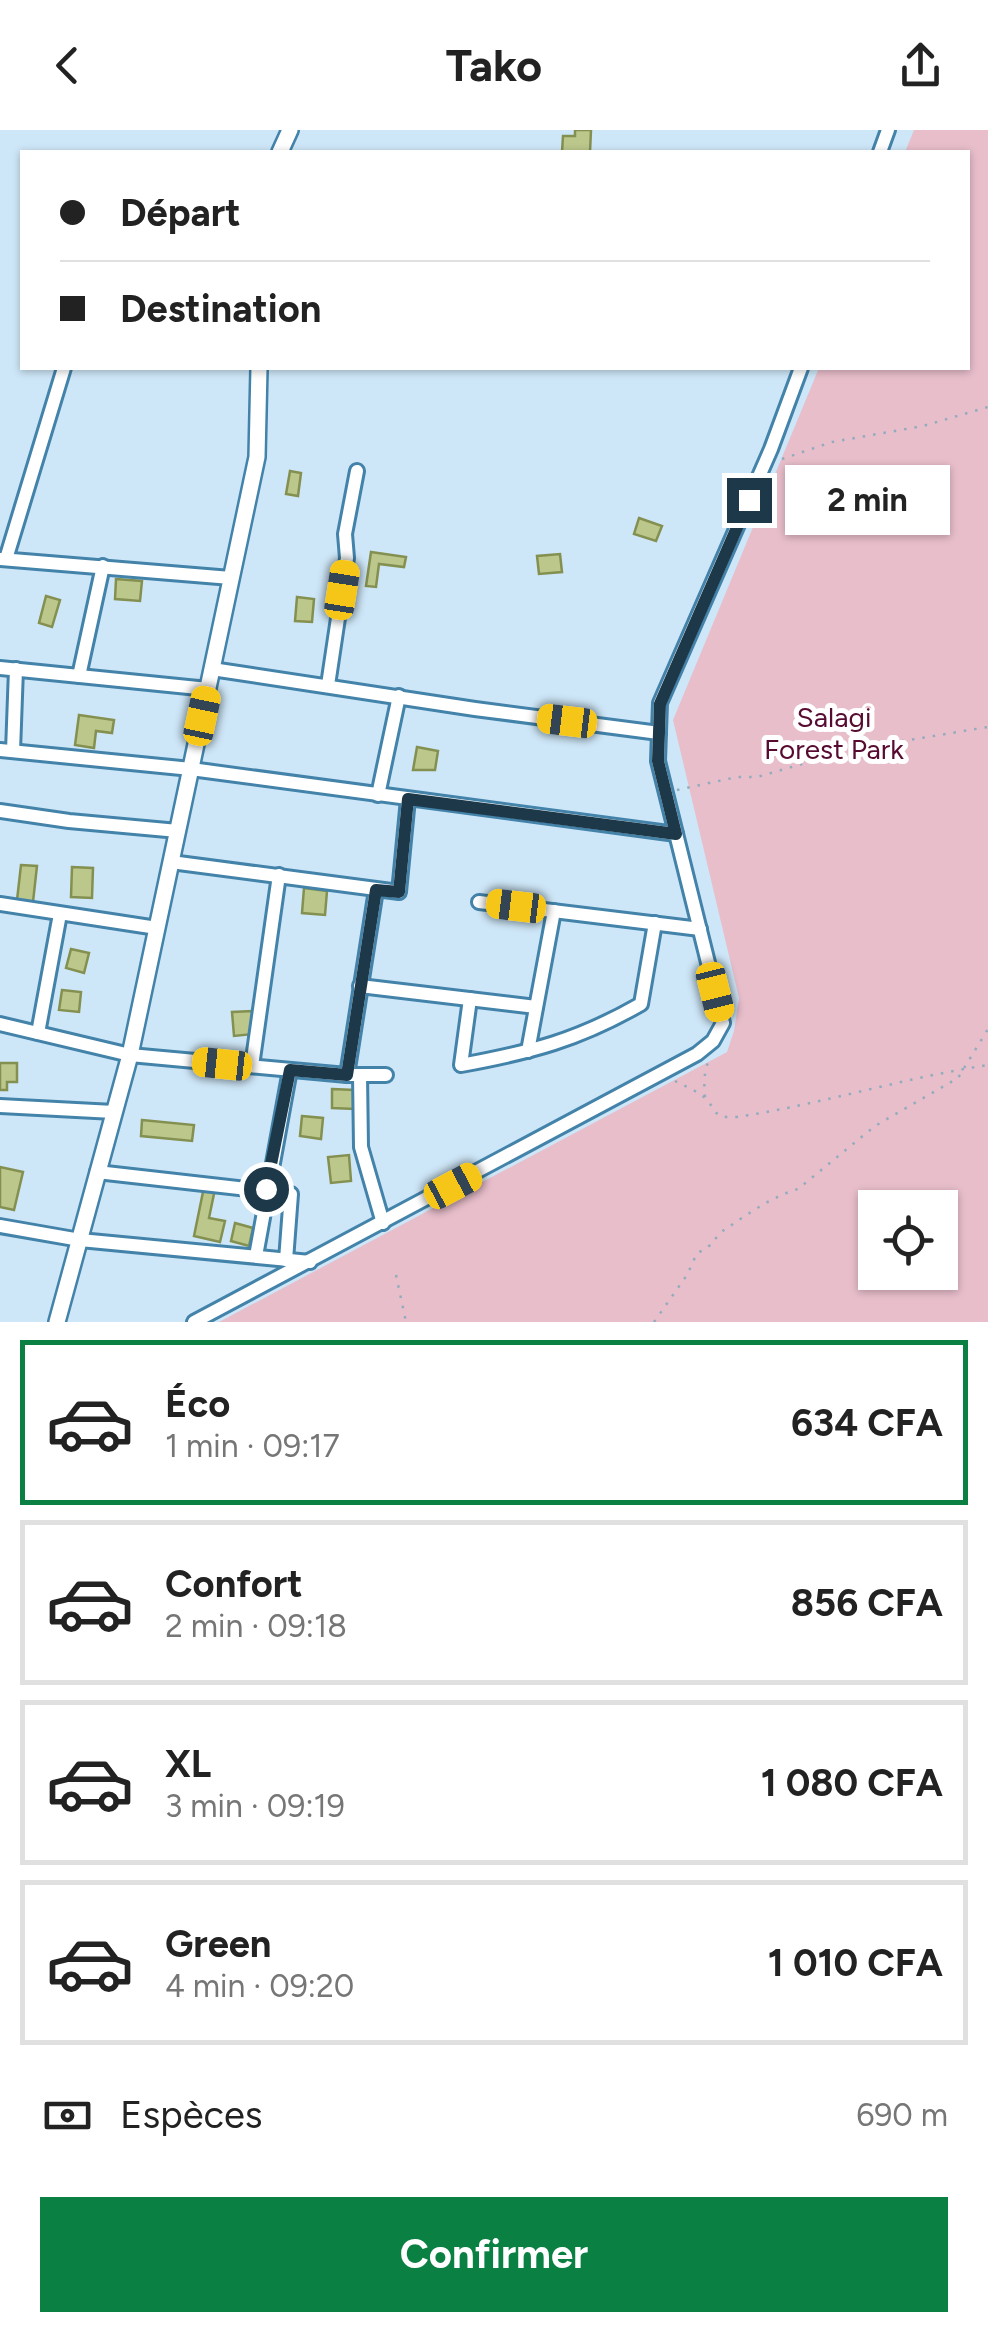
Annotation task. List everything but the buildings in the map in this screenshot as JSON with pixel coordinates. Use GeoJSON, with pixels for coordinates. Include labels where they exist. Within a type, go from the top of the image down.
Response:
{"type":"FeatureCollection","features":[{"type":"Feature","properties":{"kind":"street"},"geometry":{"type":"LineString","coordinates":[[63,370],[3,559],[231,578]]}},
{"type":"Feature","properties":{"kind":"street"},"geometry":{"type":"LineString","coordinates":[[57,1322],[130,1055],[178,831],[257,457],[260,370]]}},
{"type":"Feature","properties":{"kind":"street"},"geometry":{"type":"LineString","coordinates":[[194,1322],[698,1054],[713,1041],[723,1023],[658,761],[660,704],[764,466],[800,370]]}},
{"type":"Feature","properties":{"kind":"street"},"geometry":{"type":"LineString","coordinates":[[328,685],[347,558],[345,534],[357,471]]}},
{"type":"Feature","properties":{"kind":"street"},"geometry":{"type":"LineString","coordinates":[[79,676],[103,566]]}},
{"type":"Feature","properties":{"kind":"street"},"geometry":{"type":"LineString","coordinates":[[0,668],[208,689]]}},
{"type":"Feature","properties":{"kind":"street"},"geometry":{"type":"LineString","coordinates":[[212,668],[659,733]]}},
{"type":"Feature","properties":{"kind":"street"},"geometry":{"type":"LineString","coordinates":[[16,669],[6,751],[191,769],[676,834]]}},
{"type":"Feature","properties":{"kind":"street"},"geometry":{"type":"LineString","coordinates":[[378,795],[399,696]]}},
{"type":"Feature","properties":{"kind":"street"},"geometry":{"type":"LineString","coordinates":[[171,862],[399,892],[408,799]]}},
{"type":"Feature","properties":{"kind":"street"},"geometry":{"type":"LineString","coordinates":[[0,811],[178,831]]}},
{"type":"Feature","properties":{"kind":"street"},"geometry":{"type":"LineString","coordinates":[[252,1066],[280,875]]}},
{"type":"Feature","properties":{"kind":"street"},"geometry":{"type":"LineString","coordinates":[[376,890],[360,986],[353,1075],[361,1147],[383,1224]]}},
{"type":"Feature","properties":{"kind":"street"},"geometry":{"type":"LineString","coordinates":[[478,902],[700,929]]}},
{"type":"Feature","properties":{"kind":"street"},"geometry":{"type":"LineString","coordinates":[[0,904],[157,928]]}},
{"type":"Feature","properties":{"kind":"street"},"geometry":{"type":"LineString","coordinates":[[528,1052],[554,911]]}},
{"type":"Feature","properties":{"kind":"street"},"geometry":{"type":"LineString","coordinates":[[38,1033],[60,914]]}},
{"type":"Feature","properties":{"kind":"street"},"geometry":{"type":"LineString","coordinates":[[470,999],[461,1065],[579,1037],[641,1004],[655,923]]}},
{"type":"Feature","properties":{"kind":"street"},"geometry":{"type":"LineString","coordinates":[[360,986],[536,1006]]}},
{"type":"Feature","properties":{"kind":"street"},"geometry":{"type":"LineString","coordinates":[[0,1024],[130,1055],[386,1076]]}},
{"type":"Feature","properties":{"kind":"street"},"geometry":{"type":"LineString","coordinates":[[256,1256],[290,1070]]}},
{"type":"Feature","properties":{"kind":"street"},"geometry":{"type":"LineString","coordinates":[[0,1106],[114,1112]]}},
{"type":"Feature","properties":{"kind":"street"},"geometry":{"type":"LineString","coordinates":[[97,1172],[291,1194],[286,1260]]}},
{"type":"Feature","properties":{"kind":"street"},"geometry":{"type":"LineString","coordinates":[[0,1226],[80,1240],[310,1262]]}},
{"type":"Feature","properties":{"kind":"path"},"geometry":{"type":"LineString","coordinates":[[764,466],[832,442],[923,426],[988,407]]}},
{"type":"Feature","properties":{"kind":"path"},"geometry":{"type":"LineString","coordinates":[[666,792],[737,777],[757,778],[816,760],[867,754],[904,741],[988,727]]}},
{"type":"Feature","properties":{"kind":"path"},"geometry":{"type":"LineString","coordinates":[[654,1322],[687,1275],[697,1253],[711,1248],[722,1230],[784,1192],[798,1188],[876,1126],[943,1089],[964,1068],[988,1028]]}},
{"type":"Feature","properties":{"kind":"path"},"geometry":{"type":"LineString","coordinates":[[713,1041],[704,1079],[705,1098],[722,1118],[857,1095],[988,1065]]}},
{"type":"Feature","properties":{"kind":"path"},"geometry":{"type":"LineString","coordinates":[[662,1073],[705,1098]]}},
{"type":"Feature","properties":{"kind":"path"},"geometry":{"type":"LineString","coordinates":[[396,1275],[406,1322]]}},
{"type":"Feature","properties":{"kind":"green space","name":"Salagi Forest Park"},"geometry":{"type":"Polygon","coordinates":[[[914,130],[988,130],[988,1322],[219,1322],[727,1052],[739,998],[673,720],[818,370],[970,370],[970,150],[906,150],[914,130]]]}},
{"type":"Feature","properties":{"kind":"route"},"geometry":{"type":"LineString","coordinates":[[266,1189],[290,1070],[347,1075],[376,890],[399,892],[408,799],[676,834],[658,761],[660,704],[749,500]]}}]}
